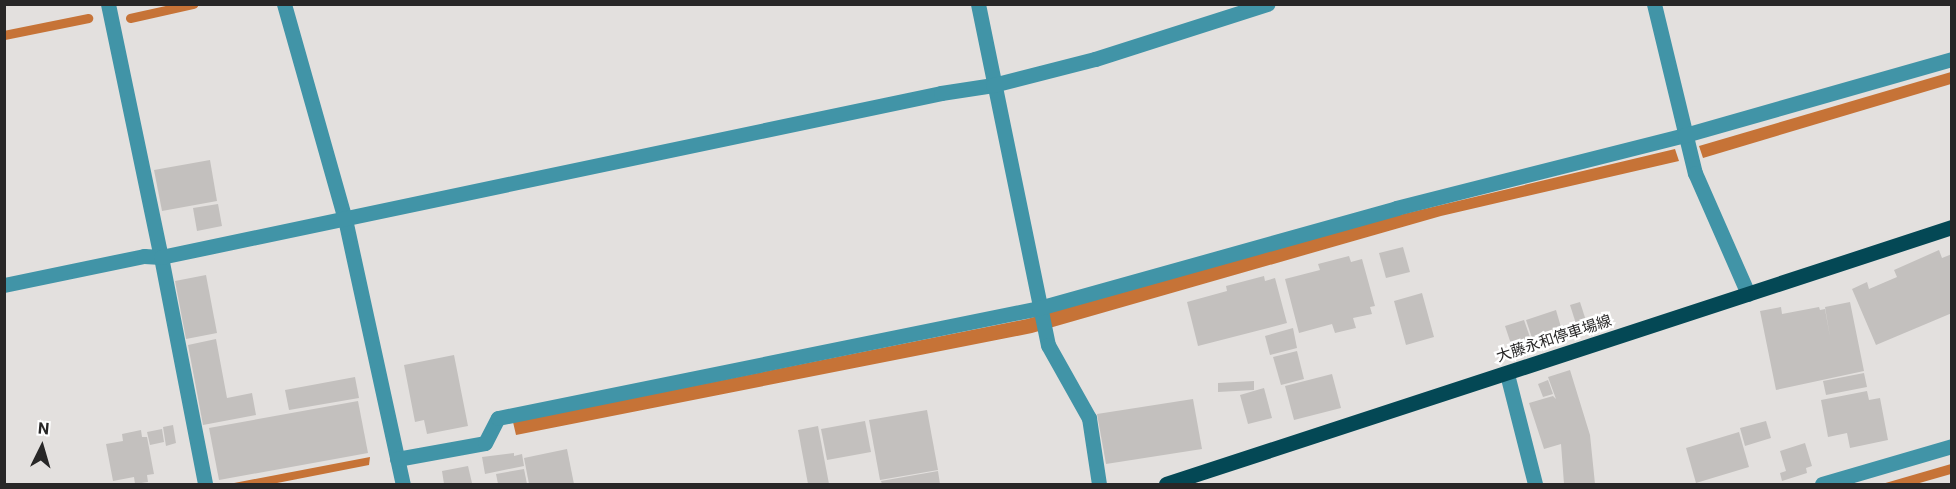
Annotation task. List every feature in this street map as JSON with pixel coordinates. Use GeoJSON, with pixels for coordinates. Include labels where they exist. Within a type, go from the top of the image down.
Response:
{"type":"FeatureCollection","features":[{"type":"Feature","properties":{"kind":"main road","name":"大藤永和停車場線"},"geometry":{"type":"LineString","coordinates":[[1166,484],[1952,227]]}},
{"type":"Feature","properties":{"kind":"street"},"geometry":{"type":"LineString","coordinates":[[108,4],[206,484]]}},
{"type":"Feature","properties":{"kind":"street"},"geometry":{"type":"LineString","coordinates":[[284,4],[345,219],[403,484]]}},
{"type":"Feature","properties":{"kind":"street"},"geometry":{"type":"LineString","coordinates":[[978,4],[1048,345],[1089,418],[1099,484]]}},
{"type":"Feature","properties":{"kind":"street"},"geometry":{"type":"LineString","coordinates":[[4,285],[144,256],[161,257],[941,93],[993,85],[1095,59],[1267,4]]}},
{"type":"Feature","properties":{"kind":"street"},"geometry":{"type":"LineString","coordinates":[[1654,4],[1695,173],[1748,294]]}},
{"type":"Feature","properties":{"kind":"street"},"geometry":{"type":"LineString","coordinates":[[398,459],[485,443],[498,418],[1040,310],[1396,208],[1685,135],[1952,59]]}},
{"type":"Feature","properties":{"kind":"street"},"geometry":{"type":"LineString","coordinates":[[1507,374],[1535,484]]}},
{"type":"Feature","properties":{"kind":"street"},"geometry":{"type":"LineString","coordinates":[[1822,484],[1952,446]]}},
{"type":"Feature","properties":{"kind":"shaded area"},"geometry":{"type":"Polygon","coordinates":[[[1951,72],[1951,84],[1703,158],[1699,146],[1951,72]]]}},
{"type":"Feature","properties":{"kind":"shaded area"},"geometry":{"type":"Polygon","coordinates":[[[1675,149],[1679,161],[1441,216],[1032,333],[516,435],[513,422],[1027,319],[1399,215],[1675,149]]]}},
{"type":"Feature","properties":{"kind":"shaded area"},"geometry":{"type":"Polygon","coordinates":[[[370,457],[369,465],[272,484],[229,484],[370,457]]]}},
{"type":"Feature","properties":{"kind":"shaded area"},"geometry":{"type":"Polygon","coordinates":[[[1951,464],[1951,474],[1916,484],[1882,484],[1951,464]]]}},
{"type":"Feature","properties":{"kind":"building"},"geometry":{"type":"Polygon","coordinates":[[[210,160],[217,201],[162,211],[154,170],[210,160]]]}},
{"type":"Feature","properties":{"kind":"building"},"geometry":{"type":"Polygon","coordinates":[[[218,204],[222,226],[197,231],[193,208],[218,204]]]}},
{"type":"Feature","properties":{"kind":"building"},"geometry":{"type":"Polygon","coordinates":[[[1403,247],[1410,272],[1386,278],[1379,253],[1403,247]]]}},
{"type":"Feature","properties":{"kind":"building"},"geometry":{"type":"Polygon","coordinates":[[[1939,250],[1942,258],[1952,254],[1952,313],[1876,345],[1852,289],[1867,282],[1869,289],[1897,277],[1894,270],[1939,250]]]}},
{"type":"Feature","properties":{"kind":"building"},"geometry":{"type":"Polygon","coordinates":[[[1349,256],[1351,262],[1362,259],[1375,306],[1370,307],[1372,314],[1353,318],[1356,328],[1335,333],[1332,324],[1299,333],[1285,279],[1320,270],[1318,264],[1349,256]]]}},
{"type":"Feature","properties":{"kind":"building"},"geometry":{"type":"Polygon","coordinates":[[[206,275],[217,333],[186,339],[175,281],[206,275]]]}},
{"type":"Feature","properties":{"kind":"building"},"geometry":{"type":"Polygon","coordinates":[[[1264,276],[1265,281],[1275,278],[1287,323],[1198,346],[1187,302],[1227,291],[1226,286],[1264,276]]]}},
{"type":"Feature","properties":{"kind":"building"},"geometry":{"type":"Polygon","coordinates":[[[1422,293],[1434,337],[1406,345],[1394,301],[1422,293]]]}},
{"type":"Feature","properties":{"kind":"building"},"geometry":{"type":"Polygon","coordinates":[[[1580,302],[1588,327],[1578,330],[1570,305],[1580,302]]]}},
{"type":"Feature","properties":{"kind":"building"},"geometry":{"type":"Polygon","coordinates":[[[1850,302],[1864,371],[1776,390],[1760,311],[1781,307],[1782,314],[1819,307],[1820,310],[1825,309],[1830,337],[1825,307],[1850,302]]]}},
{"type":"Feature","properties":{"kind":"building"},"geometry":{"type":"Polygon","coordinates":[[[1556,310],[1563,334],[1534,344],[1526,320],[1556,310]]]}},
{"type":"Feature","properties":{"kind":"building"},"geometry":{"type":"Polygon","coordinates":[[[1524,320],[1532,343],[1513,350],[1505,326],[1524,320]]]}},
{"type":"Feature","properties":{"kind":"building"},"geometry":{"type":"Polygon","coordinates":[[[1293,328],[1297,348],[1270,355],[1265,336],[1293,328]]]}},
{"type":"Feature","properties":{"kind":"building"},"geometry":{"type":"Polygon","coordinates":[[[216,339],[227,398],[252,393],[256,415],[203,425],[188,345],[216,339]]]}},
{"type":"Feature","properties":{"kind":"building"},"geometry":{"type":"Polygon","coordinates":[[[1297,351],[1304,379],[1281,385],[1273,357],[1297,351]]]}},
{"type":"Feature","properties":{"kind":"building"},"geometry":{"type":"Polygon","coordinates":[[[454,355],[468,426],[427,434],[424,420],[415,422],[404,365],[454,355]]]}},
{"type":"Feature","properties":{"kind":"building"},"geometry":{"type":"Polygon","coordinates":[[[1570,370],[1590,435],[1595,484],[1564,484],[1561,444],[1544,449],[1529,403],[1553,396],[1556,399],[1548,377],[1570,370]]]}},
{"type":"Feature","properties":{"kind":"building"},"geometry":{"type":"Polygon","coordinates":[[[1864,373],[1867,387],[1826,395],[1823,381],[1864,373]]]}},
{"type":"Feature","properties":{"kind":"building"},"geometry":{"type":"Polygon","coordinates":[[[1332,374],[1341,408],[1294,420],[1285,386],[1332,374]]]}},
{"type":"Feature","properties":{"kind":"building"},"geometry":{"type":"Polygon","coordinates":[[[355,377],[359,398],[289,410],[285,390],[355,377]]]}},
{"type":"Feature","properties":{"kind":"building"},"geometry":{"type":"Polygon","coordinates":[[[1548,380],[1553,394],[1543,397],[1538,384],[1548,380]]]}},
{"type":"Feature","properties":{"kind":"building"},"geometry":{"type":"Polygon","coordinates":[[[1254,381],[1254,390],[1218,392],[1218,383],[1254,381]]]}},
{"type":"Feature","properties":{"kind":"building"},"geometry":{"type":"Polygon","coordinates":[[[1264,388],[1272,418],[1248,424],[1240,395],[1264,388]]]}},
{"type":"Feature","properties":{"kind":"building"},"geometry":{"type":"Polygon","coordinates":[[[1867,391],[1869,400],[1880,398],[1888,440],[1850,448],[1847,433],[1828,437],[1821,400],[1867,391]]]}},
{"type":"Feature","properties":{"kind":"building"},"geometry":{"type":"Polygon","coordinates":[[[1193,399],[1202,449],[1106,464],[1097,414],[1193,399]]]}},
{"type":"Feature","properties":{"kind":"building"},"geometry":{"type":"Polygon","coordinates":[[[358,401],[368,453],[219,480],[209,428],[358,401]]]}},
{"type":"Feature","properties":{"kind":"building"},"geometry":{"type":"Polygon","coordinates":[[[927,410],[938,470],[880,480],[869,420],[927,410]]]}},
{"type":"Feature","properties":{"kind":"building"},"geometry":{"type":"Polygon","coordinates":[[[865,421],[871,452],[827,460],[821,429],[865,421]]]}},
{"type":"Feature","properties":{"kind":"building"},"geometry":{"type":"Polygon","coordinates":[[[1766,421],[1771,438],[1745,446],[1740,428],[1766,421]]]}},
{"type":"Feature","properties":{"kind":"building"},"geometry":{"type":"Polygon","coordinates":[[[173,425],[176,443],[166,446],[163,427],[173,425]]]}},
{"type":"Feature","properties":{"kind":"building"},"geometry":{"type":"Polygon","coordinates":[[[818,426],[829,484],[808,484],[798,430],[818,426]]]}},
{"type":"Feature","properties":{"kind":"building"},"geometry":{"type":"Polygon","coordinates":[[[162,429],[164,442],[150,445],[147,432],[162,429]]]}},
{"type":"Feature","properties":{"kind":"building"},"geometry":{"type":"Polygon","coordinates":[[[141,430],[142,437],[147,437],[154,474],[147,475],[148,482],[135,484],[134,477],[113,481],[106,444],[123,441],[122,434],[141,430]]]}},
{"type":"Feature","properties":{"kind":"building"},"geometry":{"type":"Polygon","coordinates":[[[1739,432],[1749,467],[1696,483],[1686,448],[1739,432]]]}},
{"type":"Feature","properties":{"kind":"building"},"geometry":{"type":"Polygon","coordinates":[[[1805,443],[1812,466],[1806,468],[1807,473],[1782,481],[1780,473],[1786,471],[1780,451],[1805,443]]]}},
{"type":"Feature","properties":{"kind":"building"},"geometry":{"type":"Polygon","coordinates":[[[567,449],[574,484],[529,484],[524,458],[567,449]]]}},
{"type":"Feature","properties":{"kind":"building"},"geometry":{"type":"Polygon","coordinates":[[[514,453],[514,456],[522,454],[524,466],[485,474],[482,457],[514,453]]]}},
{"type":"Feature","properties":{"kind":"building"},"geometry":{"type":"Polygon","coordinates":[[[468,466],[472,483],[444,484],[442,471],[468,466]]]}},
{"type":"Feature","properties":{"kind":"building"},"geometry":{"type":"Polygon","coordinates":[[[524,469],[527,484],[498,484],[496,474],[524,469]]]}},
{"type":"Feature","properties":{"kind":"building"},"geometry":{"type":"Polygon","coordinates":[[[938,471],[940,484],[882,484],[881,481],[938,471]]]}},
{"type":"Feature","properties":{"kind":"waterway"},"geometry":{"type":"LineString","coordinates":[[130,18],[193,4]]}},
{"type":"Feature","properties":{"kind":"waterway"},"geometry":{"type":"LineString","coordinates":[[4,35],[88,18]]}}]}
